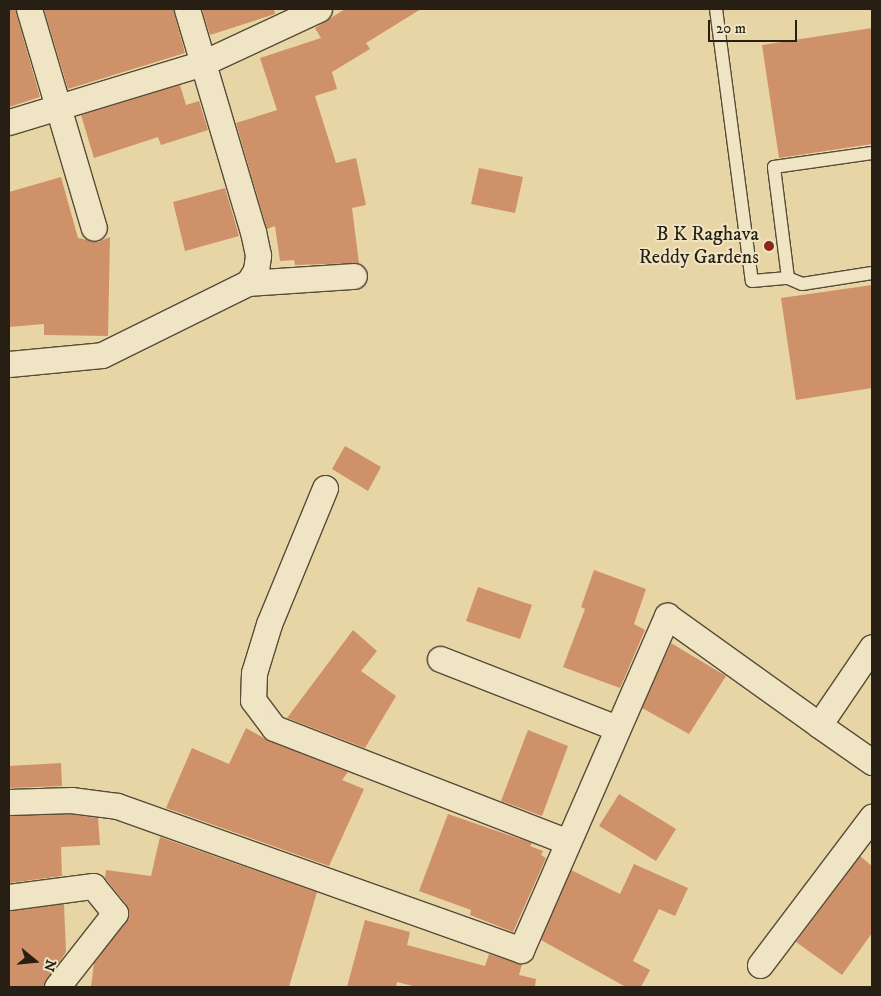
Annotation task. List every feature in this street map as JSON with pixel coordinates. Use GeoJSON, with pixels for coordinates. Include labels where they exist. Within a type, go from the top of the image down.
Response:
{"type":"FeatureCollection","features":[{"type":"Feature","properties":{"kind":"street"},"geometry":{"type":"LineString","coordinates":[[29,9],[56,107],[94,228]]}},
{"type":"Feature","properties":{"kind":"street"},"geometry":{"type":"LineString","coordinates":[[187,9],[255,240],[256,270],[248,283]]}},
{"type":"Feature","properties":{"kind":"street"},"geometry":{"type":"LineString","coordinates":[[9,122],[203,63],[319,9]]}},
{"type":"Feature","properties":{"kind":"street"},"geometry":{"type":"LineString","coordinates":[[9,364],[102,355],[248,283],[354,276]]}},
{"type":"Feature","properties":{"kind":"street"},"geometry":{"type":"LineString","coordinates":[[325,488],[269,624],[254,673],[253,700],[274,728],[566,841]]}},
{"type":"Feature","properties":{"kind":"street"},"geometry":{"type":"LineString","coordinates":[[9,802],[72,800],[117,806],[521,950],[566,841],[667,616],[872,762]]}},
{"type":"Feature","properties":{"kind":"street"},"geometry":{"type":"LineString","coordinates":[[819,725],[872,647]]}},
{"type":"Feature","properties":{"kind":"street"},"geometry":{"type":"LineString","coordinates":[[440,659],[617,728]]}},
{"type":"Feature","properties":{"kind":"street"},"geometry":{"type":"LineString","coordinates":[[760,965],[872,817]]}},
{"type":"Feature","properties":{"kind":"street"},"geometry":{"type":"LineString","coordinates":[[9,897],[93,886],[115,913],[57,987]]}},
{"type":"Feature","properties":{"kind":"lane"},"geometry":{"type":"LineString","coordinates":[[716,9],[752,281],[788,278],[802,284],[872,273]]}},
{"type":"Feature","properties":{"kind":"lane"},"geometry":{"type":"LineString","coordinates":[[788,278],[774,167],[872,153]]}},
{"type":"Feature","properties":{"kind":"building"},"geometry":{"type":"Polygon","coordinates":[[[9,9],[15,9],[40,97],[9,107],[9,9]]]}},
{"type":"Feature","properties":{"kind":"building"},"geometry":{"type":"Polygon","coordinates":[[[44,9],[173,9],[185,53],[68,89],[44,9]]]}},
{"type":"Feature","properties":{"kind":"building"},"geometry":{"type":"Polygon","coordinates":[[[202,9],[274,9],[275,14],[210,35],[202,9]]]}},
{"type":"Feature","properties":{"kind":"building"},"geometry":{"type":"Polygon","coordinates":[[[345,9],[421,9],[366,43],[370,49],[332,72],[337,89],[315,96],[336,163],[356,158],[366,205],[352,208],[359,263],[295,265],[294,260],[280,261],[275,226],[267,229],[236,123],[277,110],[260,58],[321,38],[315,28],[345,9]]]}},
{"type":"Feature","properties":{"kind":"building"},"geometry":{"type":"Polygon","coordinates":[[[872,28],[872,144],[779,158],[762,45],[872,28]]]}},
{"type":"Feature","properties":{"kind":"building"},"geometry":{"type":"Polygon","coordinates":[[[180,85],[186,105],[199,101],[208,130],[161,145],[158,137],[94,158],[81,115],[180,85]]]}},
{"type":"Feature","properties":{"kind":"building"},"geometry":{"type":"Polygon","coordinates":[[[479,168],[523,177],[515,213],[471,204],[479,168]]]}},
{"type":"Feature","properties":{"kind":"building"},"geometry":{"type":"Polygon","coordinates":[[[61,177],[78,238],[98,242],[110,237],[108,336],[44,335],[44,324],[9,327],[9,192],[61,177]]]}},
{"type":"Feature","properties":{"kind":"building"},"geometry":{"type":"Polygon","coordinates":[[[225,188],[239,236],[185,251],[173,202],[225,188]]]}},
{"type":"Feature","properties":{"kind":"building"},"geometry":{"type":"Polygon","coordinates":[[[872,285],[872,388],[796,400],[781,298],[872,285]]]}},
{"type":"Feature","properties":{"kind":"building"},"geometry":{"type":"Polygon","coordinates":[[[345,446],[381,467],[368,491],[332,469],[345,446]]]}},
{"type":"Feature","properties":{"kind":"building"},"geometry":{"type":"Polygon","coordinates":[[[594,570],[646,589],[634,624],[645,630],[620,688],[563,667],[585,609],[581,607],[594,570]]]}},
{"type":"Feature","properties":{"kind":"building"},"geometry":{"type":"Polygon","coordinates":[[[478,587],[532,605],[520,639],[466,621],[478,587]]]}},
{"type":"Feature","properties":{"kind":"building"},"geometry":{"type":"Polygon","coordinates":[[[353,630],[377,651],[361,671],[396,696],[365,748],[287,718],[353,630]]]}},
{"type":"Feature","properties":{"kind":"building"},"geometry":{"type":"Polygon","coordinates":[[[671,643],[726,676],[689,734],[642,708],[671,643]]]}},
{"type":"Feature","properties":{"kind":"building"},"geometry":{"type":"Polygon","coordinates":[[[246,728],[269,741],[348,772],[342,780],[364,789],[329,866],[166,808],[192,748],[229,764],[246,728]]]}},
{"type":"Feature","properties":{"kind":"building"},"geometry":{"type":"Polygon","coordinates":[[[528,730],[568,746],[542,816],[501,801],[528,730]]]}},
{"type":"Feature","properties":{"kind":"building"},"geometry":{"type":"Polygon","coordinates":[[[61,763],[62,786],[9,788],[9,766],[61,763]]]}},
{"type":"Feature","properties":{"kind":"building"},"geometry":{"type":"Polygon","coordinates":[[[619,794],[676,829],[656,861],[599,826],[619,794]]]}},
{"type":"Feature","properties":{"kind":"building"},"geometry":{"type":"Polygon","coordinates":[[[70,814],[98,818],[100,845],[61,847],[62,876],[9,883],[9,816],[70,814]]]}},
{"type":"Feature","properties":{"kind":"building"},"geometry":{"type":"Polygon","coordinates":[[[448,814],[532,843],[530,846],[543,851],[541,855],[546,858],[513,932],[470,915],[471,910],[419,891],[448,814]]]}},
{"type":"Feature","properties":{"kind":"building"},"geometry":{"type":"Polygon","coordinates":[[[160,837],[317,892],[289,987],[91,987],[94,963],[129,916],[126,904],[105,878],[106,870],[151,876],[160,837]]]}},
{"type":"Feature","properties":{"kind":"building"},"geometry":{"type":"Polygon","coordinates":[[[860,856],[872,866],[872,933],[842,975],[796,942],[860,856]]]}},
{"type":"Feature","properties":{"kind":"building"},"geometry":{"type":"Polygon","coordinates":[[[634,864],[688,888],[675,916],[659,909],[633,961],[650,970],[641,987],[626,987],[541,940],[571,870],[620,894],[634,864]]]}},
{"type":"Feature","properties":{"kind":"building"},"geometry":{"type":"Polygon","coordinates":[[[64,904],[66,952],[43,987],[9,987],[9,911],[64,904]]]}},
{"type":"Feature","properties":{"kind":"building"},"geometry":{"type":"Polygon","coordinates":[[[365,920],[410,932],[407,945],[485,966],[489,954],[522,964],[519,975],[536,979],[535,987],[417,987],[397,982],[396,987],[347,987],[365,920]]]}},
{"type":"Feature","properties":{"kind":"place","name":"B K Raghava Reddy Gardens"},"geometry":{"type":"Point","coordinates":[769,246]}}]}
